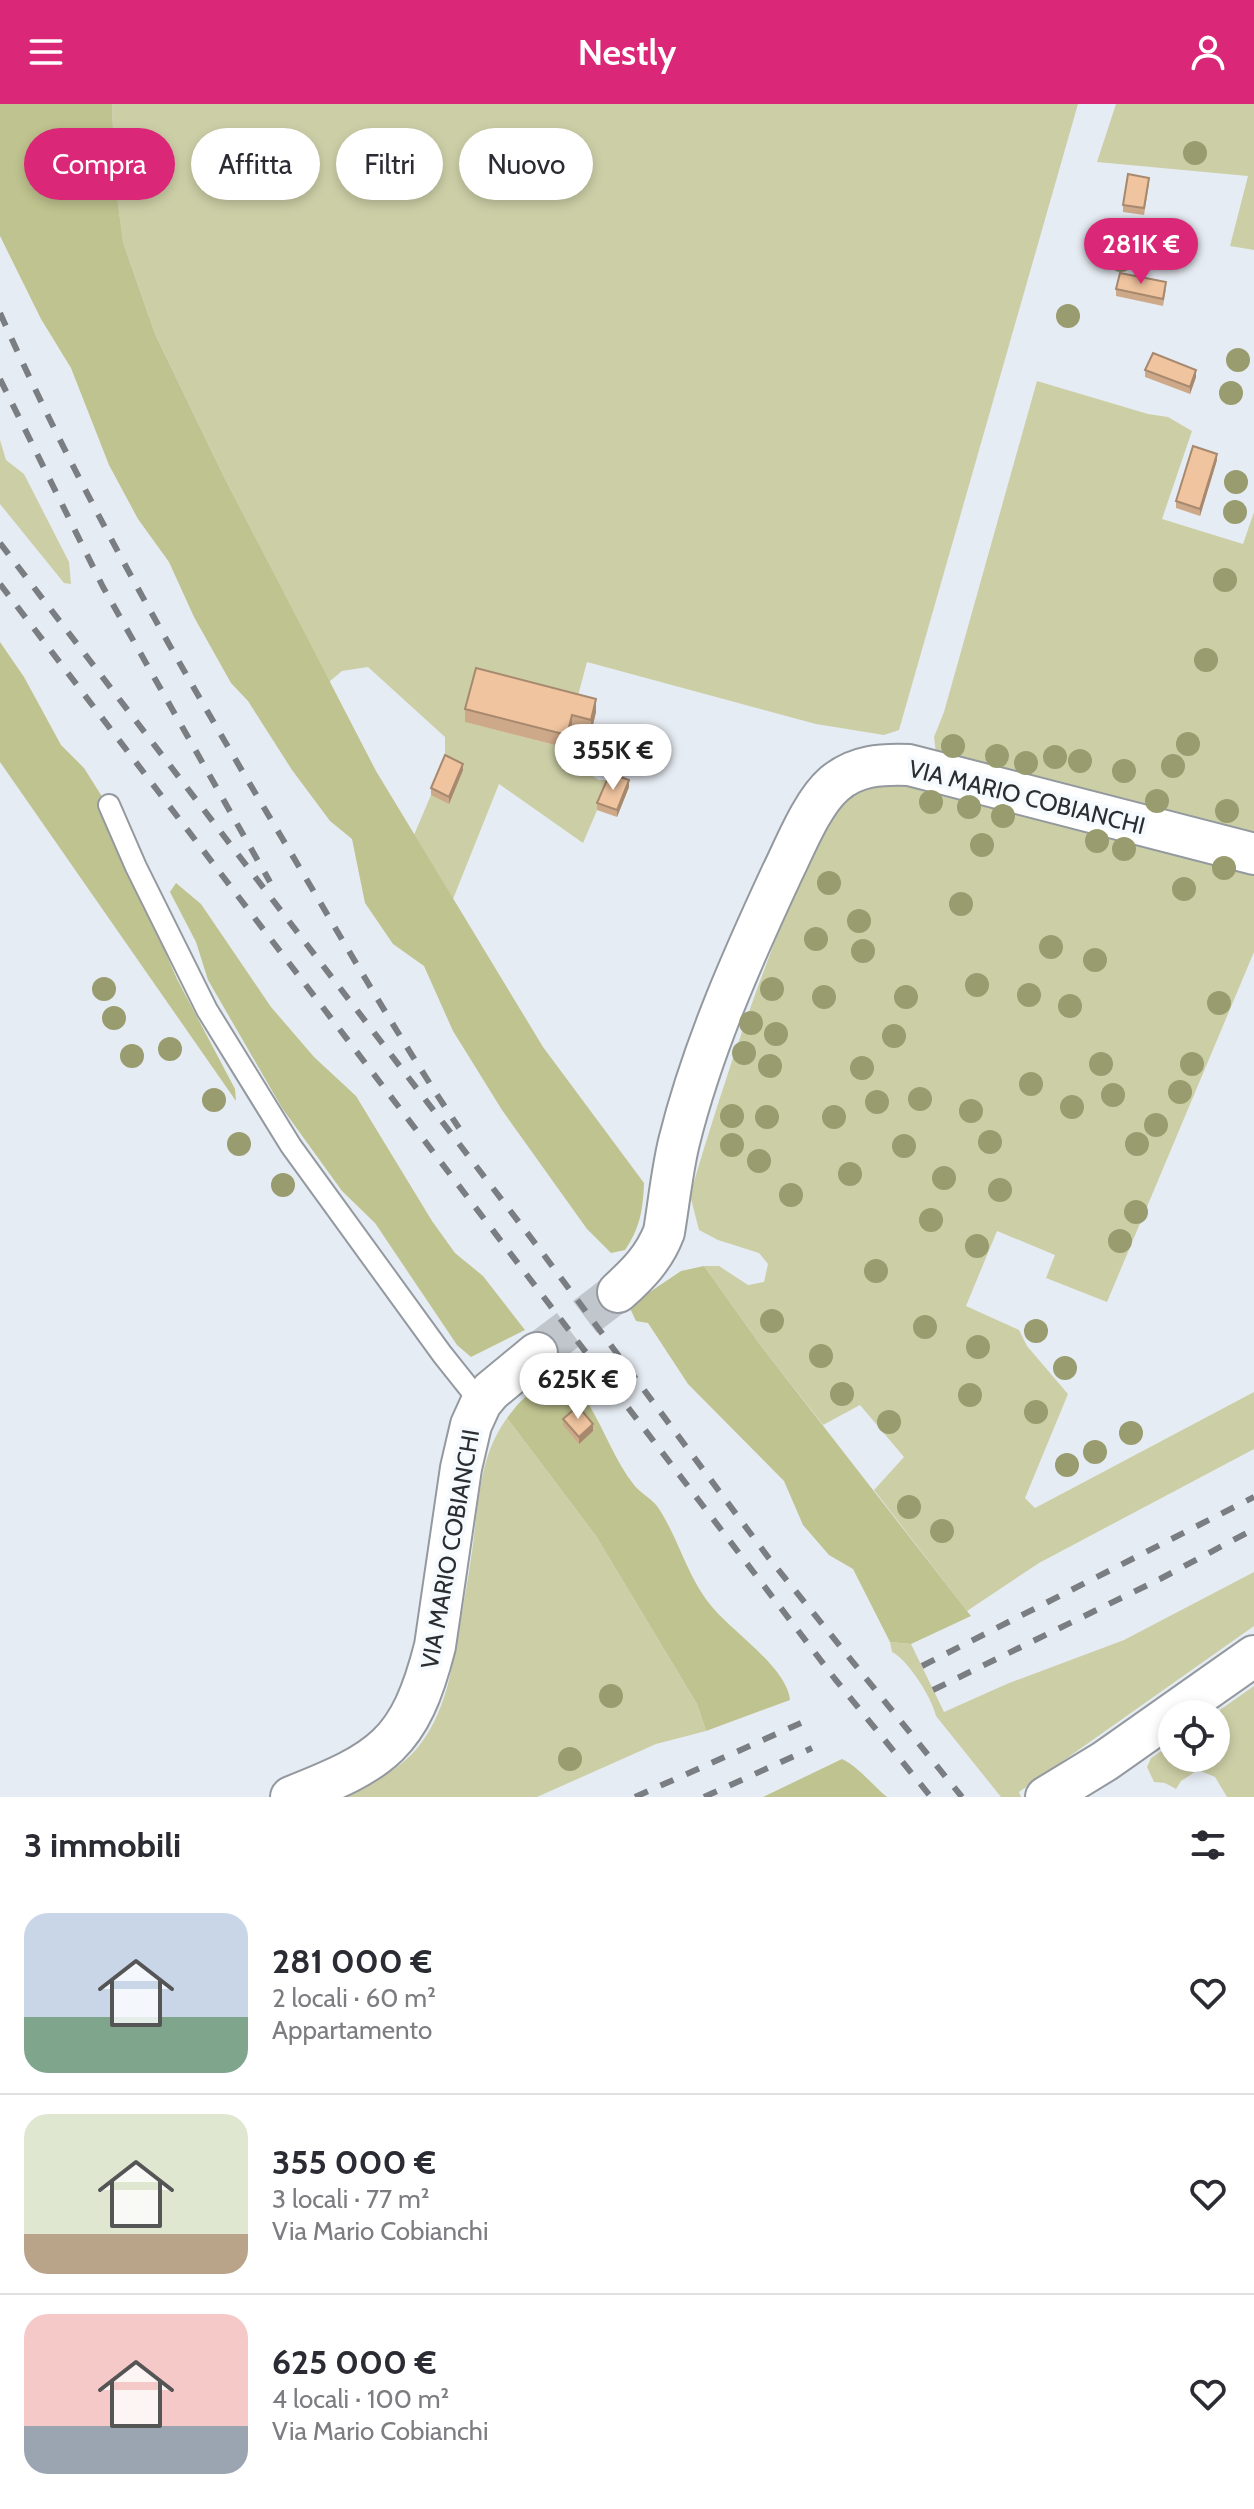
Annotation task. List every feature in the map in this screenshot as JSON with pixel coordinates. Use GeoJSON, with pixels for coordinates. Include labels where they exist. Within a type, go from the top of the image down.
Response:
{"type":"FeatureCollection","features":[{"type":"Feature","properties":{"kind":"street","name":"VIA MARIO COBIANCHI"},"geometry":{"type":"LineString","coordinates":[[618,1292],[644,1268],[658,1249],[685,1122],[745,953],[793,849],[831,786],[844,777],[858,769],[909,765],[1254,854]]}},
{"type":"Feature","properties":{"kind":"street","name":"VIA MARIO COBIANCHI"},"geometry":{"type":"LineString","coordinates":[[291,1797],[363,1766],[393,1741],[414,1710],[435,1646],[466,1442],[481,1403],[503,1380],[537,1353]]}},
{"type":"Feature","properties":{"kind":"street"},"geometry":{"type":"LineString","coordinates":[[1046,1797],[1105,1761],[1254,1656]]}},
{"type":"Feature","properties":{"kind":"lane"},"geometry":{"type":"LineString","coordinates":[[109,805],[207,1010],[291,1146],[481,1403]]}},
{"type":"Feature","properties":{"kind":"green space"},"geometry":{"type":"Polygon","coordinates":[[[0,104],[112,104],[113,128],[24,128],[24,200],[117,200],[123,242],[155,334],[224,477],[376,771],[543,1047],[644,1183],[640,1218],[625,1250],[611,1253],[587,1229],[502,1110],[453,1031],[424,966],[393,944],[365,903],[352,839],[330,821],[292,770],[248,701],[231,683],[194,617],[169,562],[138,519],[109,465],[71,368],[41,319],[0,236],[0,104]]]}},
{"type":"Feature","properties":{"kind":"green space"},"geometry":{"type":"Polygon","coordinates":[[[112,104],[1078,104],[899,730],[884,735],[816,724],[587,662],[575,707],[466,722],[567,748],[590,757],[591,775],[599,780],[610,780],[583,843],[499,784],[453,899],[414,835],[445,762],[445,737],[368,667],[342,671],[329,682],[155,334],[123,242],[117,200],[175,200],[175,128],[113,128],[112,104]]]}},
{"type":"Feature","properties":{"kind":"green space"},"geometry":{"type":"Polygon","coordinates":[[[1116,104],[1254,104],[1254,250],[1230,246],[1248,176],[1097,162],[1116,104]]]}},
{"type":"Feature","properties":{"kind":"green space"},"geometry":{"type":"Polygon","coordinates":[[[1037,381],[1148,414],[1168,417],[1192,431],[1162,519],[1243,544],[1254,512],[1254,835],[936,753],[934,737],[944,712],[1037,381]]]}},
{"type":"Feature","properties":{"kind":"green space"},"geometry":{"type":"Polygon","coordinates":[[[0,440],[6,460],[24,474],[69,562],[71,584],[64,583],[0,504],[0,440]]]}},
{"type":"Feature","properties":{"kind":"green space"},"geometry":{"type":"Polygon","coordinates":[[[0,642],[24,677],[61,745],[84,768],[101,795],[118,844],[177,979],[235,1089],[236,1101],[0,762],[0,642]]]}},
{"type":"Feature","properties":{"kind":"green space"},"geometry":{"type":"Polygon","coordinates":[[[909,784],[1254,868],[1254,952],[1107,1302],[1046,1278],[1055,1255],[997,1231],[966,1306],[1019,1330],[1027,1346],[1068,1394],[1025,1498],[1035,1508],[1254,1392],[1254,1449],[1039,1563],[967,1611],[874,1490],[904,1457],[860,1405],[823,1425],[704,1266],[719,1266],[748,1285],[764,1282],[768,1264],[759,1253],[718,1240],[699,1230],[690,1195],[747,1018],[796,886],[816,842],[832,816],[856,795],[881,786],[909,784]]]}},
{"type":"Feature","properties":{"kind":"green space"},"geometry":{"type":"Polygon","coordinates":[[[176,883],[201,904],[271,1007],[314,1057],[356,1096],[455,1253],[483,1276],[525,1330],[471,1357],[457,1345],[375,1223],[342,1191],[282,1108],[208,980],[196,942],[170,892],[176,883]]]}},
{"type":"Feature","properties":{"kind":"green space"},"geometry":{"type":"Polygon","coordinates":[[[704,1266],[761,1346],[971,1616],[911,1644],[890,1642],[853,1569],[829,1555],[803,1525],[784,1481],[688,1384],[648,1323],[636,1321],[629,1306],[681,1271],[704,1266]]]}},
{"type":"Feature","properties":{"kind":"green space"},"geometry":{"type":"Polygon","coordinates":[[[555,1370],[586,1400],[627,1476],[657,1506],[704,1596],[722,1618],[770,1663],[787,1688],[790,1700],[706,1731],[697,1704],[596,1536],[507,1418],[555,1370]]]}},
{"type":"Feature","properties":{"kind":"green space"},"geometry":{"type":"Polygon","coordinates":[[[507,1418],[596,1536],[697,1704],[706,1731],[656,1744],[537,1797],[346,1797],[405,1761],[434,1723],[447,1687],[455,1650],[484,1470],[493,1443],[507,1418]]]}},
{"type":"Feature","properties":{"kind":"green space"},"geometry":{"type":"Polygon","coordinates":[[[1254,1572],[1254,1626],[1019,1792],[1021,1797],[1001,1797],[936,1716],[912,1671],[892,1652],[890,1642],[911,1644],[944,1712],[1009,1683],[1124,1640],[1254,1572]]]}},
{"type":"Feature","properties":{"kind":"green space"},"geometry":{"type":"Polygon","coordinates":[[[1254,1686],[1254,1797],[1227,1797],[1215,1777],[1203,1772],[1230,1772],[1230,1703],[1254,1686]]]}},
{"type":"Feature","properties":{"kind":"green space"},"geometry":{"type":"Polygon","coordinates":[[[1158,1753],[1158,1772],[1195,1772],[1181,1781],[1176,1789],[1154,1782],[1147,1767],[1151,1758],[1158,1753]]]}},
{"type":"Feature","properties":{"kind":"green space"},"geometry":{"type":"Polygon","coordinates":[[[842,1759],[887,1797],[763,1797],[842,1759]]]}},
{"type":"Feature","properties":{"kind":"building"},"geometry":{"type":"Polygon","coordinates":[[[1128,174],[1149,178],[1144,208],[1123,205],[1128,174]]]}},
{"type":"Feature","properties":{"kind":"building"},"geometry":{"type":"Polygon","coordinates":[[[1120,273],[1166,282],[1163,299],[1116,289],[1120,273]]]}},
{"type":"Feature","properties":{"kind":"building"},"geometry":{"type":"Polygon","coordinates":[[[1153,353],[1196,370],[1190,387],[1145,370],[1153,353]]]}},
{"type":"Feature","properties":{"kind":"building"},"geometry":{"type":"Polygon","coordinates":[[[1193,446],[1217,454],[1200,509],[1176,501],[1193,446]]]}},
{"type":"Feature","properties":{"kind":"building"},"geometry":{"type":"Polygon","coordinates":[[[476,668],[596,699],[591,720],[572,715],[567,735],[465,709],[476,668]]]}},
{"type":"Feature","properties":{"kind":"building"},"geometry":{"type":"Polygon","coordinates":[[[445,755],[463,764],[449,797],[431,788],[445,755]]]}},
{"type":"Feature","properties":{"kind":"building"},"geometry":{"type":"Polygon","coordinates":[[[610,773],[629,780],[617,810],[597,803],[610,773]]]}},
{"type":"Feature","properties":{"kind":"building"},"geometry":{"type":"Polygon","coordinates":[[[578,1406],[593,1424],[579,1437],[563,1419],[578,1406]]]}},
{"type":"Feature","properties":{"kind":"tunnel"},"geometry":{"type":"LineString","coordinates":[[537,1353],[618,1292]]}},
{"type":"Feature","properties":{"kind":"railway"},"geometry":{"type":"LineString","coordinates":[[0,313],[64,448],[169,645],[369,984],[459,1128]]}},
{"type":"Feature","properties":{"kind":"railway"},"geometry":{"type":"LineString","coordinates":[[0,379],[103,587],[270,882]]}},
{"type":"Feature","properties":{"kind":"railway"},"geometry":{"type":"LineString","coordinates":[[0,543],[541,1251],[768,1557],[962,1797]]}},
{"type":"Feature","properties":{"kind":"railway"},"geometry":{"type":"LineString","coordinates":[[0,584],[835,1679],[931,1797]]}},
{"type":"Feature","properties":{"kind":"railway"},"geometry":{"type":"LineString","coordinates":[[922,1666],[1254,1497]]}},
{"type":"Feature","properties":{"kind":"railway"},"geometry":{"type":"LineString","coordinates":[[933,1690],[1160,1579],[1254,1529]]}},
{"type":"Feature","properties":{"kind":"railway"},"geometry":{"type":"LineString","coordinates":[[635,1797],[801,1723]]}},
{"type":"Feature","properties":{"kind":"railway"},"geometry":{"type":"LineString","coordinates":[[704,1797],[812,1748]]}}]}
